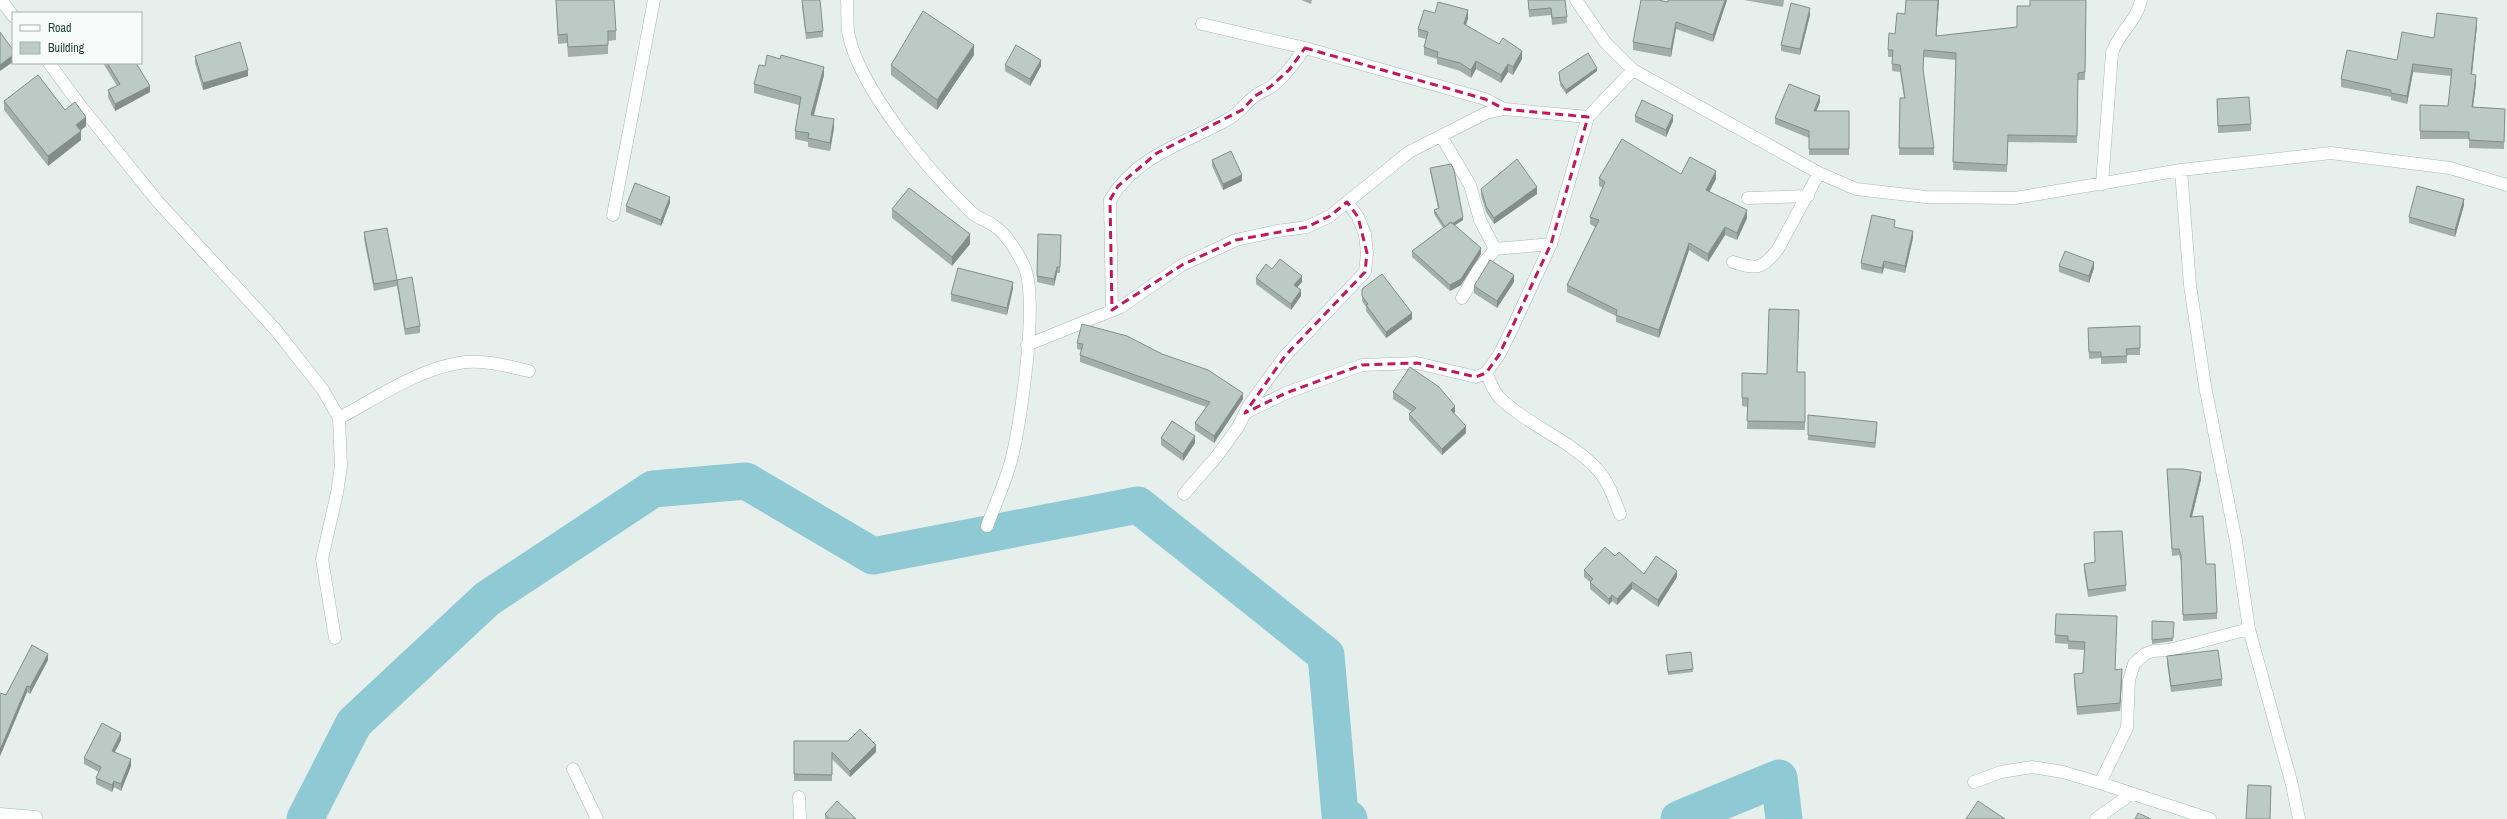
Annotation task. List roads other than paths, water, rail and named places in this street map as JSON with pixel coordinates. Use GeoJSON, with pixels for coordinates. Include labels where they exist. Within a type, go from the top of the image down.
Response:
{"type":"FeatureCollection","features":[{"type":"Feature","properties":{"kind":"street"},"geometry":{"type":"LineString","coordinates":[[1,0],[12,15]]}},
{"type":"Feature","properties":{"kind":"street"},"geometry":{"type":"LineString","coordinates":[[613,215],[654,0]]}},
{"type":"Feature","properties":{"kind":"street"},"geometry":{"type":"LineString","coordinates":[[847,0],[848,36],[861,71],[882,103],[925,162],[972,214],[995,226],[1011,245],[1024,267],[1031,298],[1020,413],[1011,461],[987,526]]}},
{"type":"Feature","properties":{"kind":"street"},"geometry":{"type":"LineString","coordinates":[[1576,0],[1605,42],[1633,70],[1819,174],[1856,188],[1926,197],[2015,198],[2181,170],[2331,153],[2450,168],[2507,185]]}},
{"type":"Feature","properties":{"kind":"street"},"geometry":{"type":"LineString","coordinates":[[2102,184],[2112,53],[2116,41],[2136,16],[2141,0]]}},
{"type":"Feature","properties":{"kind":"street"},"geometry":{"type":"LineString","coordinates":[[1202,24],[1305,48],[1485,99],[1504,109]]}},
{"type":"Feature","properties":{"kind":"street"},"geometry":{"type":"LineString","coordinates":[[1112,310],[1110,200],[1118,186],[1157,153],[1226,121],[1242,110],[1255,96],[1270,87],[1289,70],[1305,48]]}},
{"type":"Feature","properties":{"kind":"street"},"geometry":{"type":"LineString","coordinates":[[51,64],[80,105],[158,202],[275,330],[323,390],[339,418],[340,473],[322,559],[335,638]]}},
{"type":"Feature","properties":{"kind":"street"},"geometry":{"type":"LineString","coordinates":[[1245,413],[1286,393],[1362,365],[1417,363],[1476,377],[1486,373],[1499,355],[1512,331],[1551,244],[1588,117],[1633,70]]}},
{"type":"Feature","properties":{"kind":"street"},"geometry":{"type":"LineString","coordinates":[[1027,345],[1121,307],[1182,266],[1236,240],[1277,230],[1307,227],[1330,216],[1409,152],[1486,113],[1504,109],[1588,117]]}},
{"type":"Feature","properties":{"kind":"street"},"geometry":{"type":"LineString","coordinates":[[1441,136],[1470,185],[1480,220],[1495,249]]}},
{"type":"Feature","properties":{"kind":"street"},"geometry":{"type":"LineString","coordinates":[[2181,170],[2190,285],[2204,378],[2236,540],[2249,629],[2292,785],[2299,819]]}},
{"type":"Feature","properties":{"kind":"street"},"geometry":{"type":"LineString","coordinates":[[1733,262],[1748,267],[1761,267],[1771,259],[1808,196],[1819,174]]}},
{"type":"Feature","properties":{"kind":"street"},"geometry":{"type":"LineString","coordinates":[[1748,198],[1808,196]]}},
{"type":"Feature","properties":{"kind":"street"},"geometry":{"type":"LineString","coordinates":[[1184,494],[1217,456],[1285,356],[1364,272],[1367,252],[1364,234],[1358,217],[1347,202]]}},
{"type":"Feature","properties":{"kind":"street"},"geometry":{"type":"LineString","coordinates":[[1462,298],[1478,270],[1495,249],[1551,244]]}},
{"type":"Feature","properties":{"kind":"street"},"geometry":{"type":"LineString","coordinates":[[339,418],[420,375],[460,363],[492,363],[529,371]]}},
{"type":"Feature","properties":{"kind":"street"},"geometry":{"type":"LineString","coordinates":[[1486,373],[1498,396],[1538,428],[1557,439],[1596,468],[1612,493],[1620,514]]}},
{"type":"Feature","properties":{"kind":"street"},"geometry":{"type":"LineString","coordinates":[[2100,783],[2127,728],[2129,680],[2134,664],[2145,654],[2153,651],[2169,650],[2249,629]]}},
{"type":"Feature","properties":{"kind":"street"},"geometry":{"type":"LineString","coordinates":[[1974,782],[2001,772],[2032,767],[2063,772],[2210,819]]}},
{"type":"Feature","properties":{"kind":"street"},"geometry":{"type":"LineString","coordinates":[[574,769],[597,819]]}},
{"type":"Feature","properties":{"kind":"street"},"geometry":{"type":"LineString","coordinates":[[2096,819],[2131,794]]}},
{"type":"Feature","properties":{"kind":"street"},"geometry":{"type":"LineString","coordinates":[[799,797],[800,819]]}},
{"type":"Feature","properties":{"kind":"street"},"geometry":{"type":"LineString","coordinates":[[0,814],[36,817]]}},
{"type":"Feature","properties":{"kind":"waterway"},"geometry":{"type":"LineString","coordinates":[[305,819],[354,723],[487,599],[653,489],[746,481],[873,556],[1138,505],[1326,655],[1340,815],[1349,819]]}},
{"type":"Feature","properties":{"kind":"waterway"},"geometry":{"type":"LineString","coordinates":[[1679,819],[1779,778],[1784,819]]}}]}
